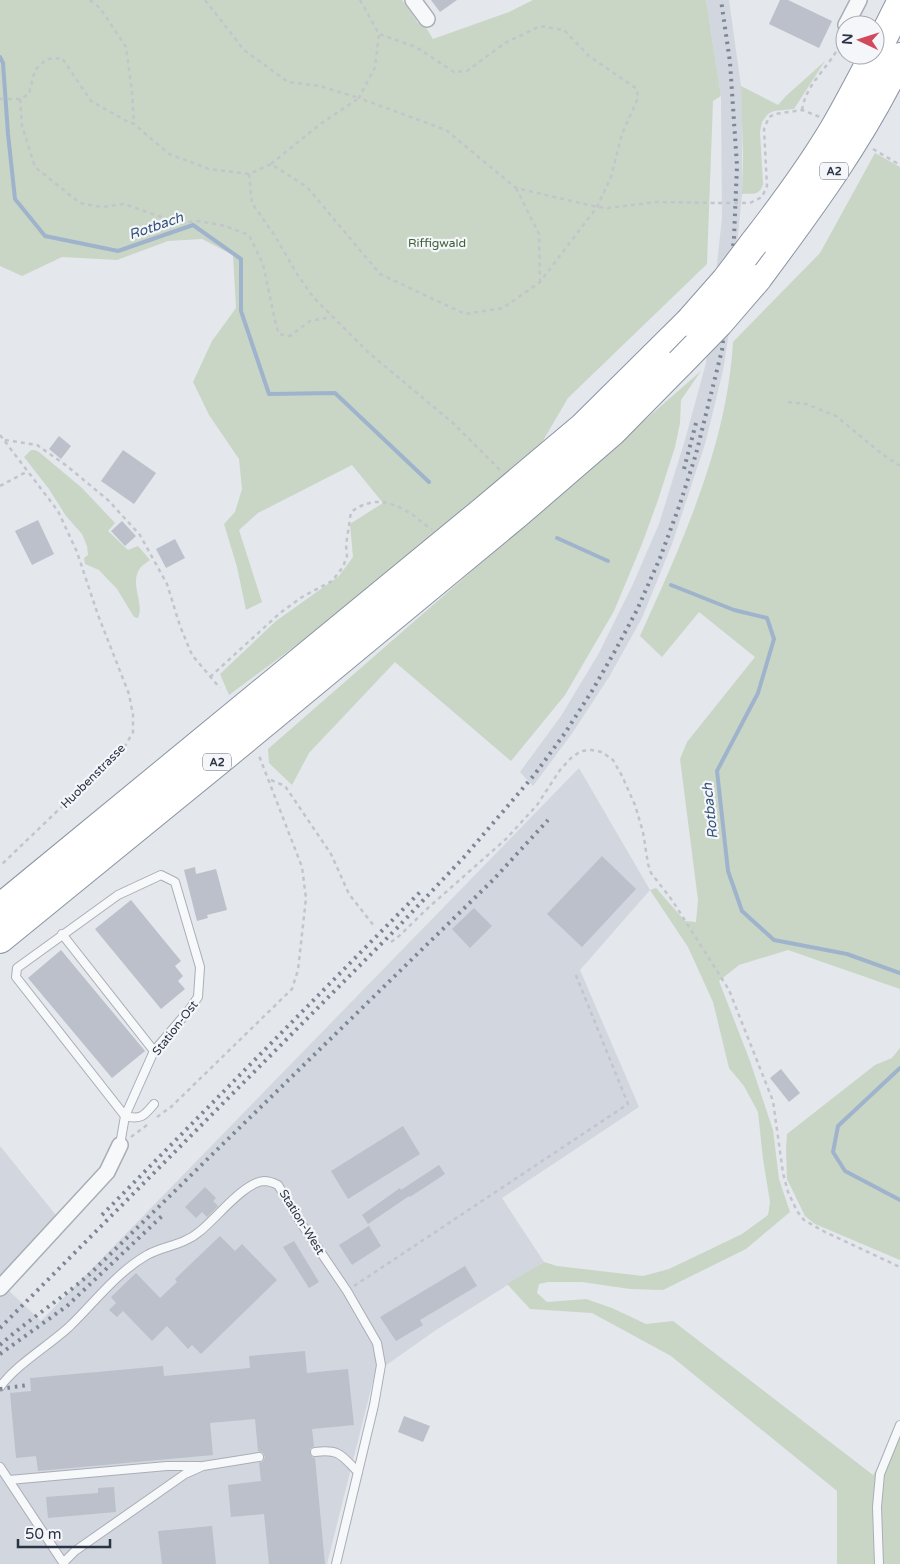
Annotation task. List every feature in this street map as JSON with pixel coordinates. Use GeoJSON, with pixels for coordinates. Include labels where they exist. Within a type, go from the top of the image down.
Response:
{"type":"FeatureCollection","features":[{"type":"Feature","properties":{"kind":"highway","name":"A2"},"geometry":{"type":"LineString","coordinates":[[885,34],[900,4]]}},
{"type":"Feature","properties":{"kind":"highway","name":"A2"},"geometry":{"type":"LineString","coordinates":[[590,435],[612,432],[719,323],[756,279],[794,230],[851,144],[900,57]]}},
{"type":"Feature","properties":{"kind":"highway","name":"A2"},"geometry":{"type":"LineString","coordinates":[[0,939],[590,435],[726,280],[788,199],[834,129],[869,65]]}},
{"type":"Feature","properties":{"kind":"highway","name":"A2"},"geometry":{"type":"LineString","coordinates":[[0,908],[401,595]]}},
{"type":"Feature","properties":{"kind":"street"},"geometry":{"type":"LineString","coordinates":[[413,0],[427,19]]}},
{"type":"Feature","properties":{"kind":"street"},"geometry":{"type":"LineString","coordinates":[[851,15],[859,0]]}},
{"type":"Feature","properties":{"kind":"street","name":"Station-Ost"},"geometry":{"type":"LineString","coordinates":[[0,1288],[107,1172],[120,1145]]}},
{"type":"Feature","properties":{"kind":"lane","name":"Station-Ost"},"geometry":{"type":"LineString","coordinates":[[62,934],[118,894],[161,875],[175,882],[200,967],[198,997],[154,1051],[126,1116],[120,1145]]}},
{"type":"Feature","properties":{"kind":"lane"},"geometry":{"type":"LineString","coordinates":[[154,1051],[62,934],[17,968],[16,977],[126,1116],[135,1118],[145,1116],[154,1104]]}},
{"type":"Feature","properties":{"kind":"lane","name":"Station-West"},"geometry":{"type":"LineString","coordinates":[[0,1387],[12,1374],[68,1328],[128,1268],[149,1254],[182,1243],[198,1233],[228,1204],[254,1183],[265,1181],[278,1185],[347,1291],[376,1343],[381,1365],[374,1405],[336,1564]]}},
{"type":"Feature","properties":{"kind":"lane"},"geometry":{"type":"LineString","coordinates":[[879,1564],[877,1507],[880,1474],[900,1425]]}},
{"type":"Feature","properties":{"kind":"lane"},"geometry":{"type":"LineString","coordinates":[[315,1452],[328,1450],[338,1452],[358,1472]]}},
{"type":"Feature","properties":{"kind":"lane"},"geometry":{"type":"LineString","coordinates":[[9,1480],[167,1466],[203,1466],[259,1457]]}},
{"type":"Feature","properties":{"kind":"lane"},"geometry":{"type":"LineString","coordinates":[[0,1467],[64,1563],[75,1551],[185,1474],[203,1466]]}},
{"type":"Feature","properties":{"kind":"path"},"geometry":{"type":"LineString","coordinates":[[90,0],[100,8],[126,47],[134,124]]}},
{"type":"Feature","properties":{"kind":"path"},"geometry":{"type":"LineString","coordinates":[[205,0],[244,50],[288,82],[320,86],[359,98],[446,130],[516,188],[539,234],[540,282]]}},
{"type":"Feature","properties":{"kind":"path"},"geometry":{"type":"LineString","coordinates":[[0,99],[20,99],[29,94],[35,70],[47,59],[62,58],[91,101],[134,124],[169,154],[209,169],[249,174],[272,164],[320,125],[359,98],[375,67],[379,34],[360,0]]}},
{"type":"Feature","properties":{"kind":"path"},"geometry":{"type":"LineString","coordinates":[[272,164],[307,186],[380,274],[465,314],[503,308],[540,282],[597,207],[611,177],[622,134],[638,98],[637,89],[589,56],[564,30],[540,26],[505,43],[467,71],[454,72],[416,47],[379,34]]}},
{"type":"Feature","properties":{"kind":"path"},"geometry":{"type":"LineString","coordinates":[[802,110],[811,86],[835,53]]}},
{"type":"Feature","properties":{"kind":"path"},"geometry":{"type":"LineString","coordinates":[[20,99],[22,126],[35,167],[80,202],[102,207],[124,204],[179,222],[200,221],[226,226],[249,235],[263,264],[276,325],[280,334],[290,336],[310,321],[331,317]]}},
{"type":"Feature","properties":{"kind":"path"},"geometry":{"type":"LineString","coordinates":[[516,188],[608,208],[656,202],[750,203],[762,197],[767,186],[764,129],[769,117],[775,114],[802,110],[821,118]]}},
{"type":"Feature","properties":{"kind":"path"},"geometry":{"type":"LineString","coordinates":[[873,149],[900,165]]}},
{"type":"Feature","properties":{"kind":"path"},"geometry":{"type":"LineString","coordinates":[[249,174],[252,203],[313,297],[368,352],[454,424],[502,470],[497,475]]}},
{"type":"Feature","properties":{"kind":"path"},"geometry":{"type":"LineString","coordinates":[[788,402],[806,404],[836,416],[882,454],[900,466]]}},
{"type":"Feature","properties":{"kind":"path","name":"Huobenstrasse"},"geometry":{"type":"LineString","coordinates":[[0,435],[58,511],[77,552],[98,615],[129,694],[133,715],[133,732],[125,746],[0,866]]}},
{"type":"Feature","properties":{"kind":"path"},"geometry":{"type":"LineString","coordinates":[[5,440],[37,445],[60,461],[109,501],[140,535],[166,584],[192,655],[220,688]]}},
{"type":"Feature","properties":{"kind":"path"},"geometry":{"type":"LineString","coordinates":[[0,486],[28,471]]}},
{"type":"Feature","properties":{"kind":"path"},"geometry":{"type":"LineString","coordinates":[[210,677],[280,613],[302,596],[332,581],[343,567],[348,556],[346,545],[348,528],[351,512],[356,508],[376,501],[390,504],[410,513],[431,529],[438,524]]}},
{"type":"Feature","properties":{"kind":"path"},"geometry":{"type":"LineString","coordinates":[[391,942],[506,839],[537,805],[570,758],[581,751],[602,752],[613,760],[635,805],[643,832],[651,873],[672,900],[729,990],[773,1101],[783,1173],[788,1192],[797,1211],[804,1220],[825,1232],[900,1267]]}},
{"type":"Feature","properties":{"kind":"path"},"geometry":{"type":"LineString","coordinates":[[156,1118],[171,1107],[292,989],[298,970],[306,898],[302,867],[258,753]]}},
{"type":"Feature","properties":{"kind":"path"},"geometry":{"type":"LineString","coordinates":[[270,780],[284,786],[331,854],[349,894],[374,926]]}},
{"type":"Feature","properties":{"kind":"path"},"geometry":{"type":"LineString","coordinates":[[347,1291],[628,1104],[575,973]]}},
{"type":"Feature","properties":{"kind":"path"},"geometry":{"type":"LineString","coordinates":[[120,1145],[149,1123]]}},
{"type":"Feature","properties":{"kind":"shaded area"},"geometry":{"type":"Polygon","coordinates":[[[706,0],[729,0],[741,86],[742,194],[723,371],[705,444],[672,544],[642,618],[609,677],[573,732],[533,786],[520,772],[561,716],[599,653],[633,584],[659,524],[706,363],[722,218],[721,96],[706,0]]]}},
{"type":"Feature","properties":{"kind":"shaded area"},"geometry":{"type":"Polygon","coordinates":[[[579,768],[650,890],[580,970],[639,1107],[502,1198],[544,1262],[436,1330],[375,1373],[327,1564],[0,1564],[0,1146],[64,1225],[7,1289],[41,1321],[579,768]]]}},
{"type":"Feature","properties":{"kind":"green space","name":"Riffigwald"},"geometry":{"type":"Polygon","coordinates":[[[0,0],[402,0],[418,23],[427,29],[433,39],[509,12],[533,0],[706,0],[721,96],[713,101],[707,264],[568,398],[534,456],[384,580],[229,695],[220,674],[276,621],[339,576],[353,557],[350,524],[383,503],[352,465],[258,513],[239,530],[262,602],[246,610],[237,567],[224,524],[235,512],[242,489],[239,459],[209,415],[193,382],[212,341],[236,308],[233,255],[202,239],[168,241],[117,260],[62,257],[22,276],[0,266],[0,0]]]}},
{"type":"Feature","properties":{"kind":"green space"},"geometry":{"type":"Polygon","coordinates":[[[825,61],[794,109],[774,111],[768,114],[762,122],[760,132],[763,184],[757,193],[742,194],[741,86],[778,105],[825,61]]]}},
{"type":"Feature","properties":{"kind":"green space"},"geometry":{"type":"Polygon","coordinates":[[[875,153],[900,167],[900,989],[788,950],[739,965],[719,981],[750,1061],[773,1130],[779,1179],[790,1212],[746,1249],[663,1290],[630,1289],[582,1282],[548,1282],[539,1284],[537,1293],[547,1302],[586,1299],[612,1308],[646,1324],[673,1321],[873,1475],[900,1434],[900,1564],[837,1564],[837,1491],[671,1356],[592,1313],[530,1309],[507,1284],[544,1262],[557,1266],[643,1276],[669,1269],[742,1234],[768,1215],[770,1202],[758,1112],[744,1086],[729,1068],[713,1002],[688,947],[650,890],[656,888],[685,921],[696,922],[698,900],[680,759],[687,742],[755,657],[699,612],[662,657],[640,636],[686,530],[712,456],[722,419],[729,381],[733,342],[820,253],[875,153]]]}},
{"type":"Feature","properties":{"kind":"green space"},"geometry":{"type":"Polygon","coordinates":[[[701,371],[681,400],[680,423],[675,447],[642,544],[614,611],[565,695],[511,761],[395,662],[309,753],[292,785],[269,763],[268,749],[701,371]]]}},
{"type":"Feature","properties":{"kind":"green space"},"geometry":{"type":"Polygon","coordinates":[[[31,450],[39,452],[82,488],[115,523],[108,531],[128,550],[138,546],[150,560],[137,573],[136,586],[140,606],[138,618],[134,617],[117,589],[99,570],[85,564],[84,558],[88,555],[87,546],[82,534],[66,516],[49,489],[24,457],[31,450]]]}},
{"type":"Feature","properties":{"kind":"green space"},"geometry":{"type":"Polygon","coordinates":[[[900,1048],[900,1260],[815,1224],[805,1216],[787,1179],[786,1149],[787,1134],[875,1065],[892,1058],[900,1048]]]}},
{"type":"Feature","properties":{"kind":"building"},"geometry":{"type":"Polygon","coordinates":[[[431,0],[457,0],[440,12],[431,0]]]}},
{"type":"Feature","properties":{"kind":"building"},"geometry":{"type":"Polygon","coordinates":[[[780,0],[788,0],[832,21],[819,48],[769,24],[780,0]]]}},
{"type":"Feature","properties":{"kind":"building"},"geometry":{"type":"Polygon","coordinates":[[[59,436],[71,446],[61,459],[49,449],[59,436]]]}},
{"type":"Feature","properties":{"kind":"building"},"geometry":{"type":"Polygon","coordinates":[[[123,450],[156,473],[134,504],[101,481],[123,450]]]}},
{"type":"Feature","properties":{"kind":"building"},"geometry":{"type":"Polygon","coordinates":[[[38,520],[54,554],[32,565],[15,531],[38,520]]]}},
{"type":"Feature","properties":{"kind":"building"},"geometry":{"type":"Polygon","coordinates":[[[122,521],[136,536],[125,546],[111,531],[122,521]]]}},
{"type":"Feature","properties":{"kind":"building"},"geometry":{"type":"Polygon","coordinates":[[[175,539],[185,558],[166,568],[156,549],[175,539]]]}},
{"type":"Feature","properties":{"kind":"building"},"geometry":{"type":"Polygon","coordinates":[[[602,856],[636,889],[582,947],[547,914],[602,856]]]}},
{"type":"Feature","properties":{"kind":"building"},"geometry":{"type":"Polygon","coordinates":[[[195,867],[196,874],[216,869],[227,910],[207,915],[208,918],[197,921],[184,870],[195,867]]]}},
{"type":"Feature","properties":{"kind":"building"},"geometry":{"type":"Polygon","coordinates":[[[131,900],[181,961],[175,966],[183,976],[178,981],[185,989],[161,1009],[95,929],[131,900]]]}},
{"type":"Feature","properties":{"kind":"building"},"geometry":{"type":"Polygon","coordinates":[[[474,908],[492,926],[470,948],[452,929],[474,908]]]}},
{"type":"Feature","properties":{"kind":"building"},"geometry":{"type":"Polygon","coordinates":[[[61,950],[145,1051],[112,1078],[28,978],[61,950]]]}},
{"type":"Feature","properties":{"kind":"building"},"geometry":{"type":"Polygon","coordinates":[[[781,1069],[800,1093],[789,1102],[770,1078],[781,1069]]]}},
{"type":"Feature","properties":{"kind":"building"},"geometry":{"type":"Polygon","coordinates":[[[403,1126],[420,1154],[348,1199],[331,1171],[403,1126]]]}},
{"type":"Feature","properties":{"kind":"building"},"geometry":{"type":"Polygon","coordinates":[[[439,1165],[445,1174],[368,1224],[362,1215],[400,1188],[401,1190],[439,1165]]]}},
{"type":"Feature","properties":{"kind":"building"},"geometry":{"type":"Polygon","coordinates":[[[205,1187],[216,1198],[213,1201],[218,1206],[207,1217],[202,1212],[196,1218],[185,1207],[205,1187]]]}},
{"type":"Feature","properties":{"kind":"building"},"geometry":{"type":"Polygon","coordinates":[[[369,1226],[381,1246],[352,1265],[339,1245],[369,1226]]]}},
{"type":"Feature","properties":{"kind":"building"},"geometry":{"type":"Polygon","coordinates":[[[220,1236],[235,1251],[242,1244],[277,1280],[201,1354],[192,1345],[188,1349],[167,1326],[152,1341],[123,1311],[117,1317],[109,1310],[116,1303],[111,1297],[136,1273],[160,1298],[177,1282],[175,1279],[220,1236]]]}},
{"type":"Feature","properties":{"kind":"building"},"geometry":{"type":"Polygon","coordinates":[[[294,1241],[319,1282],[309,1288],[283,1247],[294,1241]]]}},
{"type":"Feature","properties":{"kind":"building"},"geometry":{"type":"Polygon","coordinates":[[[465,1266],[477,1286],[420,1320],[423,1325],[396,1341],[380,1317],[465,1266]]]}},
{"type":"Feature","properties":{"kind":"building"},"geometry":{"type":"Polygon","coordinates":[[[305,1351],[307,1373],[348,1369],[354,1425],[312,1429],[314,1446],[310,1449],[310,1453],[315,1458],[325,1564],[269,1564],[264,1514],[231,1517],[228,1485],[261,1481],[259,1463],[265,1457],[263,1453],[258,1451],[255,1419],[210,1423],[213,1455],[38,1471],[36,1456],[16,1458],[10,1393],[31,1391],[30,1378],[163,1366],[164,1376],[250,1368],[249,1356],[305,1351]]]}},
{"type":"Feature","properties":{"kind":"building"},"geometry":{"type":"Polygon","coordinates":[[[404,1416],[430,1426],[423,1442],[398,1432],[404,1416]]]}},
{"type":"Feature","properties":{"kind":"building"},"geometry":{"type":"Polygon","coordinates":[[[114,1487],[116,1512],[48,1518],[46,1497],[98,1493],[98,1488],[114,1487]]]}},
{"type":"Feature","properties":{"kind":"building"},"geometry":{"type":"Polygon","coordinates":[[[212,1526],[216,1564],[162,1564],[158,1531],[212,1526]]]}},
{"type":"Feature","properties":{"kind":"waterway","name":"Rotbach"},"geometry":{"type":"LineString","coordinates":[[0,57],[3,63],[15,199],[45,236],[118,251],[193,225],[241,259],[241,311],[269,394],[335,393],[429,482]]}},
{"type":"Feature","properties":{"kind":"waterway","name":"Rotbach"},"geometry":{"type":"LineString","coordinates":[[557,538],[608,561]]}},
{"type":"Feature","properties":{"kind":"waterway","name":"Rotbach"},"geometry":{"type":"LineString","coordinates":[[671,585],[734,610],[767,618],[774,639],[758,693],[717,771],[728,871],[742,911],[774,940],[847,954],[900,973]]}},
{"type":"Feature","properties":{"kind":"waterway","name":"Rotbach"},"geometry":{"type":"LineString","coordinates":[[900,1068],[838,1126],[833,1152],[845,1171],[900,1200]]}},
{"type":"Feature","properties":{"kind":"railway"},"geometry":{"type":"LineString","coordinates":[[0,1328],[398,927],[465,856],[535,774],[565,733],[615,651],[637,610],[660,558],[680,504],[696,454],[722,350],[734,238],[737,166],[730,62],[721,0]]}},
{"type":"Feature","properties":{"kind":"railway"},"geometry":{"type":"LineString","coordinates":[[684,469],[696,423]]}},
{"type":"Feature","properties":{"kind":"railway"},"geometry":{"type":"LineString","coordinates":[[0,1345],[92,1272],[493,880],[548,820]]}},
{"type":"Feature","properties":{"kind":"railway"},"geometry":{"type":"LineString","coordinates":[[102,1215],[423,889]]}},
{"type":"Feature","properties":{"kind":"railway"},"geometry":{"type":"LineString","coordinates":[[0,1354],[67,1306],[162,1216]]}},
{"type":"Feature","properties":{"kind":"railway"},"geometry":{"type":"LineString","coordinates":[[0,1389],[28,1385]]}}]}
